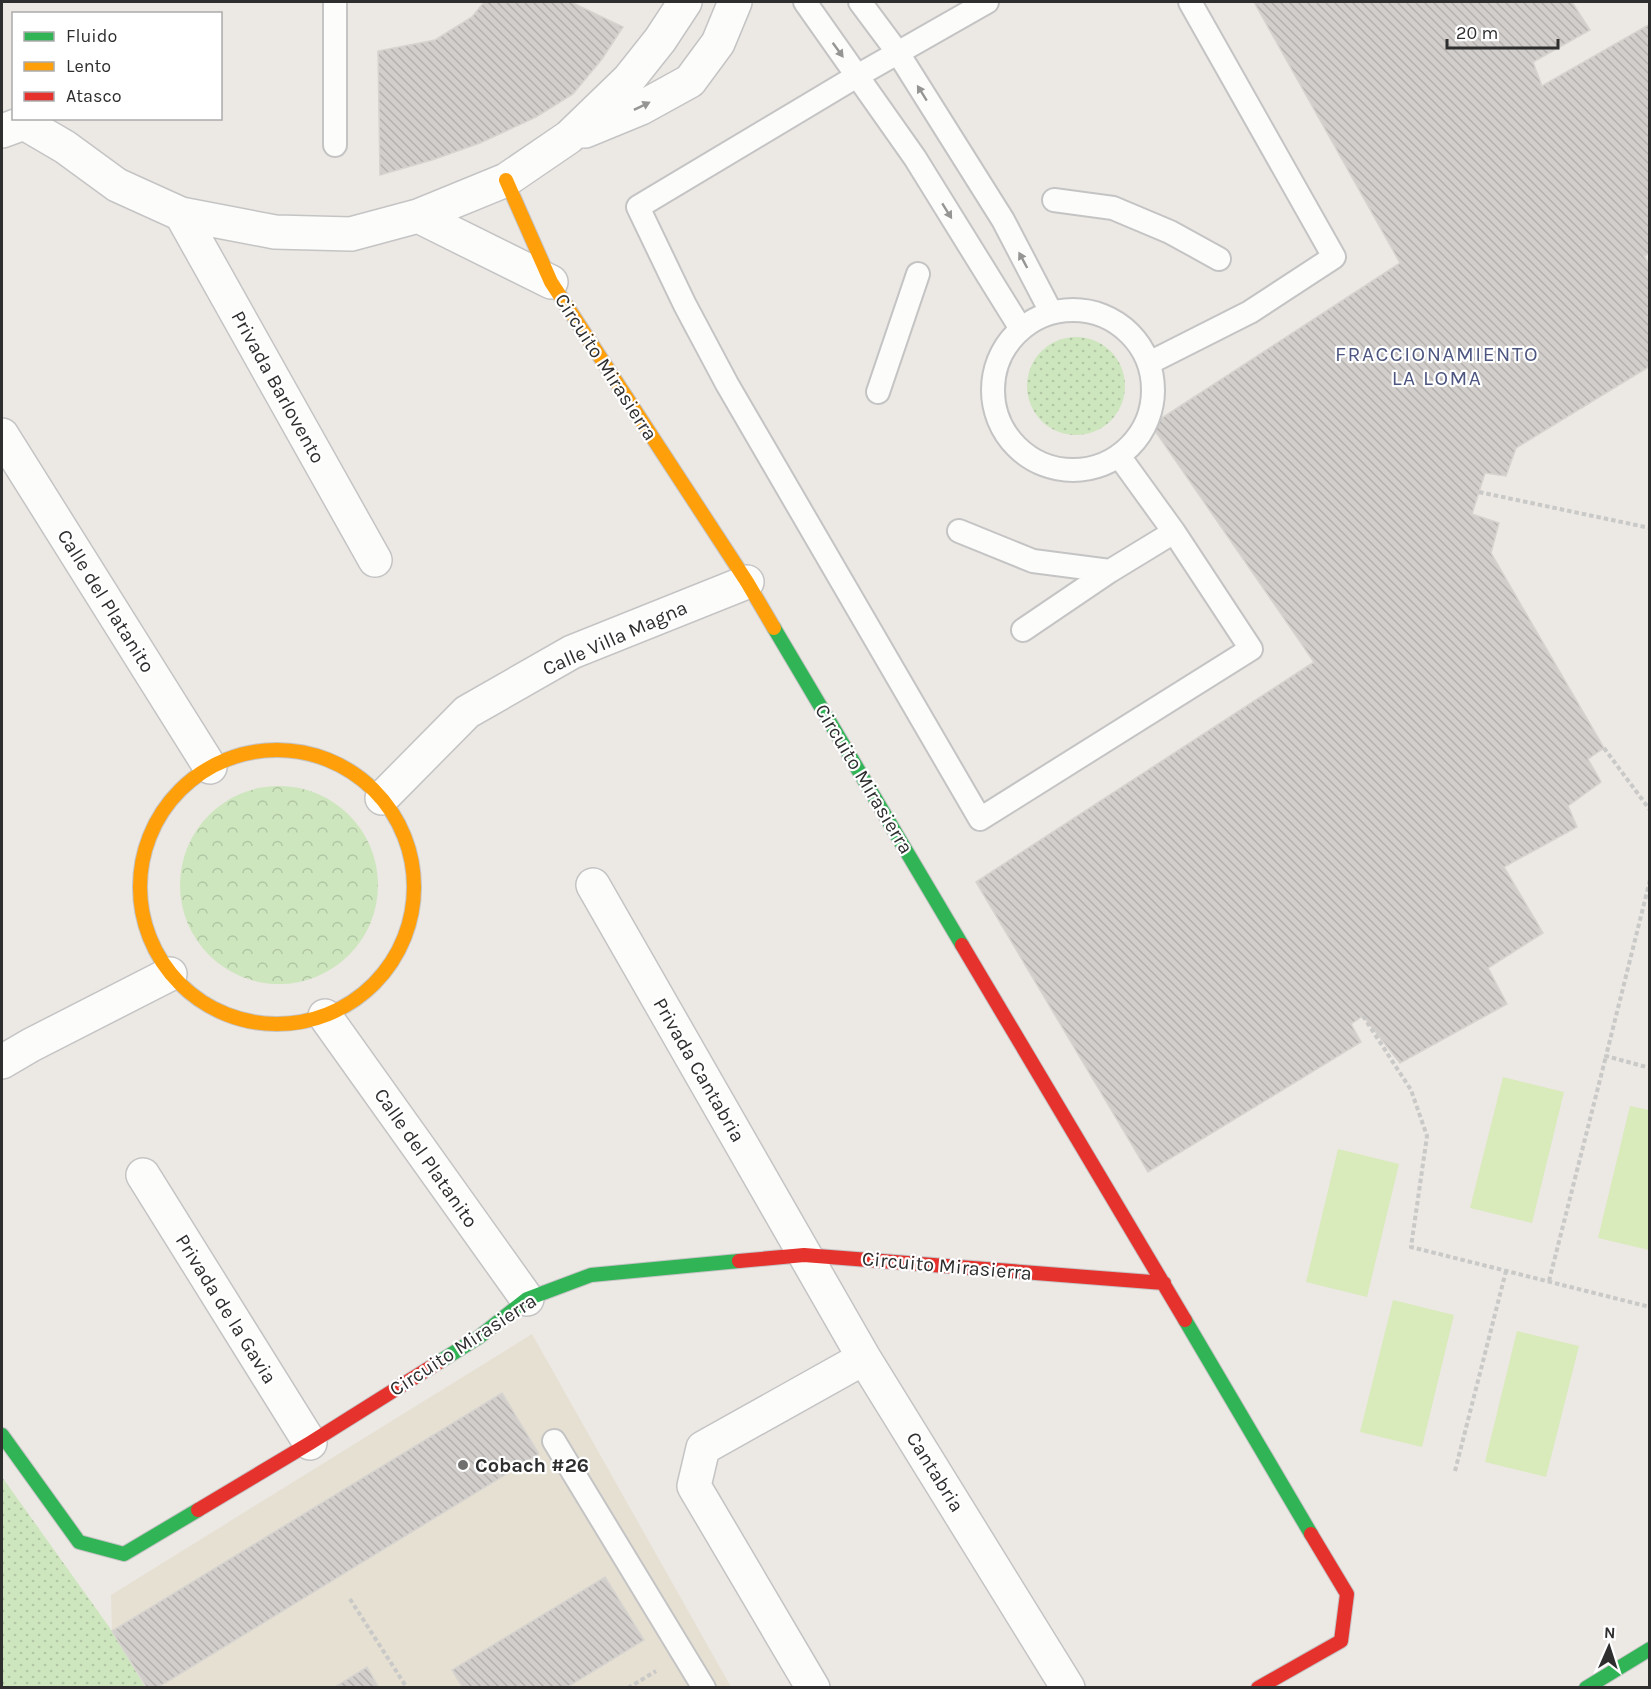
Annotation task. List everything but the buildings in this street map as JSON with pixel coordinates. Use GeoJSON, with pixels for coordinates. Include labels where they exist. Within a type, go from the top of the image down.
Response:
{"type":"FeatureCollection","features":[{"type":"Feature","properties":{"kind":"main road","name":"Circuito Mirasierra"},"geometry":{"type":"LineString","coordinates":[[506,180],[551,282],[747,582],[1347,1594],[1341,1641],[1258,1688]]}},
{"type":"Feature","properties":{"kind":"main road"},"geometry":{"type":"LineString","coordinates":[[255,751],[302,752],[346,768],[382,798],[405,836],[415,879],[410,923],[392,963],[362,995],[325,1016],[283,1024],[241,1019],[202,1002],[170,974],[150,940],[144,920],[140,901],[141,861],[154,823],[178,791],[210,766],[255,751]]}},
{"type":"Feature","properties":{"kind":"main road","name":"Circuito Mirasierra"},"geometry":{"type":"LineString","coordinates":[[2,1435],[79,1542],[124,1554],[310,1443],[479,1337],[527,1299],[591,1275],[804,1255],[1164,1283]]}},
{"type":"Feature","properties":{"kind":"main road"},"geometry":{"type":"LineString","coordinates":[[1586,1688],[1650,1649]]}},
{"type":"Feature","properties":{"kind":"street"},"geometry":{"type":"LineString","coordinates":[[2,131],[24,123],[65,147],[117,185],[181,214],[274,231],[351,234],[418,216],[506,180],[569,137],[629,79],[660,40],[685,2]]}},
{"type":"Feature","properties":{"kind":"street"},"geometry":{"type":"LineString","coordinates":[[569,137],[641,108],[690,81],[718,43],[735,2]]}},
{"type":"Feature","properties":{"kind":"street","name":"Privada Barlovento"},"geometry":{"type":"LineString","coordinates":[[181,214],[375,560]]}},
{"type":"Feature","properties":{"kind":"street","name":"Circuito Mirasierra"},"geometry":{"type":"LineString","coordinates":[[418,216],[551,282]]}},
{"type":"Feature","properties":{"kind":"street","name":"Calle del Platanito"},"geometry":{"type":"LineString","coordinates":[[2,435],[210,766]]}},
{"type":"Feature","properties":{"kind":"street","name":"Calle Villa Magna"},"geometry":{"type":"LineString","coordinates":[[382,798],[467,712],[572,652],[747,582]]}},
{"type":"Feature","properties":{"kind":"street","name":"Privada Cantabria"},"geometry":{"type":"LineString","coordinates":[[593,885],[804,1255]]}},
{"type":"Feature","properties":{"kind":"street"},"geometry":{"type":"LineString","coordinates":[[2,1062],[170,974]]}},
{"type":"Feature","properties":{"kind":"street","name":"Calle del Platanito"},"geometry":{"type":"LineString","coordinates":[[325,1016],[527,1299]]}},
{"type":"Feature","properties":{"kind":"street","name":"Privada de la Gavia"},"geometry":{"type":"LineString","coordinates":[[143,1175],[310,1443]]}},
{"type":"Feature","properties":{"kind":"street","name":"Cantabria"},"geometry":{"type":"LineString","coordinates":[[804,1255],[864,1358],[1068,1688]]}},
{"type":"Feature","properties":{"kind":"street"},"geometry":{"type":"LineString","coordinates":[[813,1688],[694,1486],[703,1448],[864,1358]]}},
{"type":"Feature","properties":{"kind":"lane"},"geometry":{"type":"LineString","coordinates":[[335,2],[335,145]]}},
{"type":"Feature","properties":{"kind":"lane"},"geometry":{"type":"LineString","coordinates":[[805,2],[915,158],[1021,329]]}},
{"type":"Feature","properties":{"kind":"lane"},"geometry":{"type":"LineString","coordinates":[[860,2],[898,53],[1003,220],[1051,312]]}},
{"type":"Feature","properties":{"kind":"lane"},"geometry":{"type":"LineString","coordinates":[[987,2],[857,76],[638,207],[685,305],[728,384],[980,819],[1251,649],[1174,531],[1119,456]]}},
{"type":"Feature","properties":{"kind":"lane"},"geometry":{"type":"LineString","coordinates":[[1149,363],[1250,312],[1334,257],[1190,2]]}},
{"type":"Feature","properties":{"kind":"lane"},"geometry":{"type":"LineString","coordinates":[[1054,200],[1113,208],[1170,232],[1219,259]]}},
{"type":"Feature","properties":{"kind":"lane"},"geometry":{"type":"LineString","coordinates":[[878,392],[918,274]]}},
{"type":"Feature","properties":{"kind":"lane"},"geometry":{"type":"LineString","coordinates":[[1075,309],[1099,313],[1121,325],[1138,342],[1149,363],[1153,384],[1152,405],[1145,425],[1134,442],[1119,456],[1095,467],[1071,470],[1046,466],[1023,453],[1005,435],[994,412],[992,386],[996,361],[1009,339],[1021,329],[1051,312],[1075,309]]}},
{"type":"Feature","properties":{"kind":"lane"},"geometry":{"type":"LineString","coordinates":[[959,531],[1033,561],[1110,571]]}},
{"type":"Feature","properties":{"kind":"lane"},"geometry":{"type":"LineString","coordinates":[[1023,630],[1174,531]]}},
{"type":"Feature","properties":{"kind":"lane"},"geometry":{"type":"LineString","coordinates":[[554,1442],[704,1688]]}},
{"type":"Feature","properties":{"kind":"path"},"geometry":{"type":"LineString","coordinates":[[1479,492],[1650,528]]}},
{"type":"Feature","properties":{"kind":"path"},"geometry":{"type":"LineString","coordinates":[[1604,748],[1650,810]]}},
{"type":"Feature","properties":{"kind":"path"},"geometry":{"type":"LineString","coordinates":[[1549,1281],[1650,880]]}},
{"type":"Feature","properties":{"kind":"path"},"geometry":{"type":"LineString","coordinates":[[1363,1016],[1411,1090],[1427,1136],[1411,1247],[1650,1307]]}},
{"type":"Feature","properties":{"kind":"path"},"geometry":{"type":"LineString","coordinates":[[1606,1056],[1650,1068]]}},
{"type":"Feature","properties":{"kind":"path"},"geometry":{"type":"LineString","coordinates":[[1455,1471],[1506,1270]]}},
{"type":"Feature","properties":{"kind":"path"},"geometry":{"type":"LineString","coordinates":[[350,1599],[407,1688]]}},
{"type":"Feature","properties":{"kind":"path"},"geometry":{"type":"LineString","coordinates":[[628,1688],[656,1671]]}},
{"type":"Feature","properties":{"kind":"shaded area","name":"Cobach #26"},"geometry":{"type":"Polygon","coordinates":[[[532,1334],[731,1687],[147,1687],[112,1631],[111,1595],[532,1334]]]}},
{"type":"Feature","properties":{"kind":"green space"},"geometry":{"type":"Polygon","coordinates":[[[1076,337],[1095,341],[1110,352],[1121,367],[1125,386],[1121,405],[1110,420],[1095,431],[1076,435],[1057,431],[1042,420],[1031,405],[1027,386],[1031,367],[1042,352],[1057,341],[1076,337]]]}},
{"type":"Feature","properties":{"kind":"green space"},"geometry":{"type":"Polygon","coordinates":[[[279,786],[308,790],[326,798],[349,815],[366,838],[374,856],[378,885],[374,914],[366,932],[349,955],[326,972],[308,980],[279,984],[250,980],[232,972],[209,955],[192,932],[184,914],[180,885],[184,856],[192,838],[209,815],[232,798],[250,790],[279,786]]]}},
{"type":"Feature","properties":{"kind":"green space"},"geometry":{"type":"Polygon","coordinates":[[[1503,1077],[1564,1092],[1532,1223],[1470,1208],[1503,1077]]]}},
{"type":"Feature","properties":{"kind":"green space"},"geometry":{"type":"Polygon","coordinates":[[[1630,1106],[1649,1110],[1649,1250],[1598,1238],[1630,1106]]]}},
{"type":"Feature","properties":{"kind":"green space"},"geometry":{"type":"Polygon","coordinates":[[[1338,1149],[1399,1164],[1367,1297],[1306,1282],[1338,1149]]]}},
{"type":"Feature","properties":{"kind":"green space"},"geometry":{"type":"Polygon","coordinates":[[[1393,1300],[1454,1315],[1422,1447],[1360,1432],[1393,1300]]]}},
{"type":"Feature","properties":{"kind":"green space"},"geometry":{"type":"Polygon","coordinates":[[[1517,1331],[1579,1346],[1546,1477],[1485,1462],[1517,1331]]]}},
{"type":"Feature","properties":{"kind":"green space"},"geometry":{"type":"Polygon","coordinates":[[[2,1477],[112,1631],[145,1687],[2,1687],[2,1477]]]}},
{"type":"Feature","properties":{"kind":"traffic: fast"},"geometry":{"type":"LineString","coordinates":[[774,628],[962,945]]}},
{"type":"Feature","properties":{"kind":"traffic: fast"},"geometry":{"type":"LineString","coordinates":[[439,1362],[479,1337],[527,1299],[591,1275],[739,1261]]}},
{"type":"Feature","properties":{"kind":"traffic: fast"},"geometry":{"type":"LineString","coordinates":[[1185,1320],[1311,1534]]}},
{"type":"Feature","properties":{"kind":"traffic: fast"},"geometry":{"type":"LineString","coordinates":[[2,1435],[79,1542],[124,1554],[198,1510]]}},
{"type":"Feature","properties":{"kind":"traffic: fast"},"geometry":{"type":"LineString","coordinates":[[1586,1688],[1650,1649]]}},
{"type":"Feature","properties":{"kind":"traffic: slow"},"geometry":{"type":"LineString","coordinates":[[506,180],[551,282],[747,582],[774,628]]}},
{"type":"Feature","properties":{"kind":"traffic: slow"},"geometry":{"type":"LineString","coordinates":[[277,750],[317,756],[353,773],[374,790],[391,811],[408,847],[414,887],[408,927],[391,963],[374,984],[353,1001],[317,1018],[277,1024],[237,1018],[201,1001],[180,984],[163,963],[146,927],[140,887],[146,847],[163,811],[180,790],[201,773],[237,756],[277,750]]}},
{"type":"Feature","properties":{"kind":"traffic: jam"},"geometry":{"type":"LineString","coordinates":[[962,945],[1185,1320]]}},
{"type":"Feature","properties":{"kind":"traffic: jam"},"geometry":{"type":"LineString","coordinates":[[739,1261],[804,1255],[1164,1283]]}},
{"type":"Feature","properties":{"kind":"traffic: jam"},"geometry":{"type":"LineString","coordinates":[[198,1510],[439,1362]]}},
{"type":"Feature","properties":{"kind":"traffic: jam"},"geometry":{"type":"LineString","coordinates":[[1258,1688],[1341,1641],[1347,1594],[1311,1534]]}},
{"type":"Feature","properties":{"kind":"place","name":"Cobach #26"},"geometry":{"type":"Point","coordinates":[463,1465]}},
{"type":"Feature","properties":{"kind":"district","name":"FRACCIONAMIENTO LA LOMA"},"geometry":{"type":"Point","coordinates":[1437,366]}}]}
